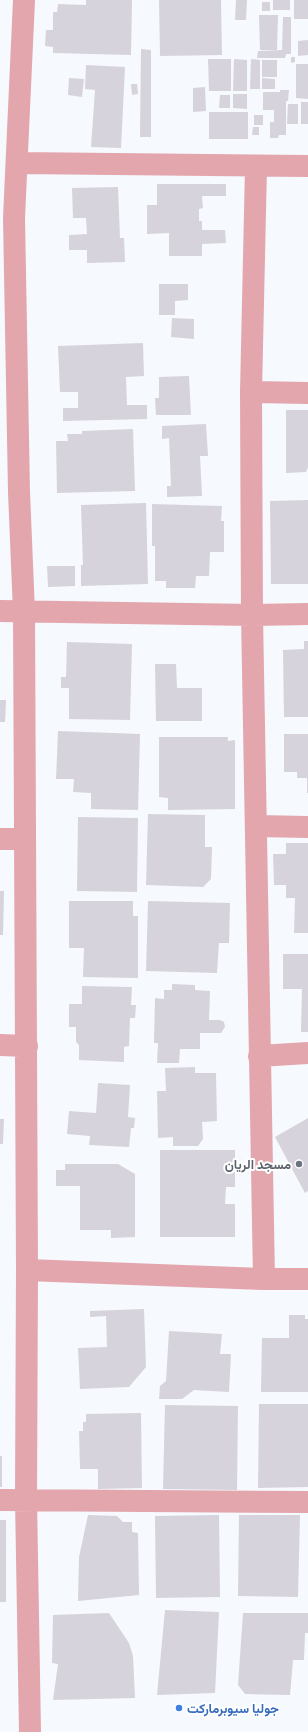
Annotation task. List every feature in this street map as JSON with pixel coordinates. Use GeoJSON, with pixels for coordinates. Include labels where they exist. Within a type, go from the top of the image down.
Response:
{"type":"FeatureCollection","features":[{"type":"Feature","properties":{"kind":"street"},"geometry":{"type":"LineString","coordinates":[[24,0],[18,163],[7,220],[24,612],[27,1046],[26,1499],[30,1732]]}},
{"type":"Feature","properties":{"kind":"street"},"geometry":{"type":"LineString","coordinates":[[18,163],[256,167],[308,166]]}},
{"type":"Feature","properties":{"kind":"street"},"geometry":{"type":"LineString","coordinates":[[256,167],[251,392],[252,615],[264,1279]]}},
{"type":"Feature","properties":{"kind":"street"},"geometry":{"type":"LineString","coordinates":[[251,392],[308,392]]}},
{"type":"Feature","properties":{"kind":"street"},"geometry":{"type":"LineString","coordinates":[[0,611],[252,615],[308,614]]}},
{"type":"Feature","properties":{"kind":"street"},"geometry":{"type":"LineString","coordinates":[[256,826],[308,827]]}},
{"type":"Feature","properties":{"kind":"street"},"geometry":{"type":"LineString","coordinates":[[0,839],[25,839]]}},
{"type":"Feature","properties":{"kind":"street"},"geometry":{"type":"LineString","coordinates":[[0,1045],[27,1046]]}},
{"type":"Feature","properties":{"kind":"street"},"geometry":{"type":"LineString","coordinates":[[259,1056],[308,1053]]}},
{"type":"Feature","properties":{"kind":"street"},"geometry":{"type":"LineString","coordinates":[[27,1270],[264,1279],[308,1279]]}},
{"type":"Feature","properties":{"kind":"street"},"geometry":{"type":"LineString","coordinates":[[0,1500],[308,1502]]}},
{"type":"Feature","properties":{"kind":"building"},"geometry":{"type":"Polygon","coordinates":[[[86,0],[132,0],[131,55],[53,53],[53,47],[45,46],[46,30],[53,30],[53,12],[57,12],[58,4],[86,5],[86,0]]]}},
{"type":"Feature","properties":{"kind":"building"},"geometry":{"type":"Polygon","coordinates":[[[159,0],[221,0],[222,55],[160,56],[159,0]]]}},
{"type":"Feature","properties":{"kind":"building"},"geometry":{"type":"Polygon","coordinates":[[[236,0],[247,0],[246,20],[235,20],[236,0]]]}},
{"type":"Feature","properties":{"kind":"building"},"geometry":{"type":"Polygon","coordinates":[[[273,0],[290,0],[290,10],[273,10],[273,0]]]}},
{"type":"Feature","properties":{"kind":"building"},"geometry":{"type":"Polygon","coordinates":[[[294,0],[308,0],[308,19],[294,19],[294,0]]]}},
{"type":"Feature","properties":{"kind":"building"},"geometry":{"type":"Polygon","coordinates":[[[262,2],[270,2],[270,11],[262,11],[262,2]]]}},
{"type":"Feature","properties":{"kind":"building"},"geometry":{"type":"Polygon","coordinates":[[[259,15],[278,15],[277,50],[260,50],[259,15]]]}},
{"type":"Feature","properties":{"kind":"building"},"geometry":{"type":"Polygon","coordinates":[[[283,17],[291,17],[291,54],[286,54],[285,58],[257,58],[258,51],[282,50],[283,17]]]}},
{"type":"Feature","properties":{"kind":"building"},"geometry":{"type":"Polygon","coordinates":[[[308,40],[308,55],[298,56],[298,41],[308,40]]]}},
{"type":"Feature","properties":{"kind":"building"},"geometry":{"type":"Polygon","coordinates":[[[141,49],[151,50],[151,137],[140,137],[141,49]]]}},
{"type":"Feature","properties":{"kind":"building"},"geometry":{"type":"Polygon","coordinates":[[[291,57],[295,57],[295,62],[291,63],[291,57]]]}},
{"type":"Feature","properties":{"kind":"building"},"geometry":{"type":"Polygon","coordinates":[[[208,59],[231,59],[231,91],[209,91],[208,59]]]}},
{"type":"Feature","properties":{"kind":"building"},"geometry":{"type":"Polygon","coordinates":[[[234,59],[247,60],[247,91],[233,91],[234,59]]]}},
{"type":"Feature","properties":{"kind":"building"},"geometry":{"type":"Polygon","coordinates":[[[251,59],[260,60],[260,89],[250,89],[251,59]]]}},
{"type":"Feature","properties":{"kind":"building"},"geometry":{"type":"Polygon","coordinates":[[[262,60],[277,60],[277,77],[262,77],[262,60]]]}},
{"type":"Feature","properties":{"kind":"building"},"geometry":{"type":"Polygon","coordinates":[[[296,64],[308,64],[308,99],[296,98],[296,64]]]}},
{"type":"Feature","properties":{"kind":"building"},"geometry":{"type":"Polygon","coordinates":[[[86,65],[125,67],[121,148],[91,147],[95,90],[85,89],[86,65]]]}},
{"type":"Feature","properties":{"kind":"building"},"geometry":{"type":"Polygon","coordinates":[[[69,78],[84,79],[82,97],[68,95],[69,78]]]}},
{"type":"Feature","properties":{"kind":"building"},"geometry":{"type":"Polygon","coordinates":[[[262,78],[275,79],[275,89],[262,89],[262,78]]]}},
{"type":"Feature","properties":{"kind":"building"},"geometry":{"type":"Polygon","coordinates":[[[131,84],[137,84],[138,94],[132,95],[131,84]]]}},
{"type":"Feature","properties":{"kind":"building"},"geometry":{"type":"Polygon","coordinates":[[[205,87],[206,111],[193,112],[193,88],[205,87]]]}},
{"type":"Feature","properties":{"kind":"building"},"geometry":{"type":"Polygon","coordinates":[[[280,90],[289,90],[288,101],[286,101],[286,135],[279,135],[278,138],[270,138],[270,122],[274,122],[274,110],[263,110],[263,92],[280,92],[280,90]]]}},
{"type":"Feature","properties":{"kind":"building"},"geometry":{"type":"Polygon","coordinates":[[[233,94],[247,94],[247,109],[233,108],[233,94]]]}},
{"type":"Feature","properties":{"kind":"building"},"geometry":{"type":"Polygon","coordinates":[[[220,95],[230,95],[230,108],[219,108],[220,95]]]}},
{"type":"Feature","properties":{"kind":"building"},"geometry":{"type":"Polygon","coordinates":[[[301,102],[308,102],[308,124],[301,124],[301,102]]]}},
{"type":"Feature","properties":{"kind":"building"},"geometry":{"type":"Polygon","coordinates":[[[288,104],[298,104],[298,124],[287,124],[288,104]]]}},
{"type":"Feature","properties":{"kind":"building"},"geometry":{"type":"Polygon","coordinates":[[[209,112],[248,112],[248,139],[209,139],[209,112]]]}},
{"type":"Feature","properties":{"kind":"building"},"geometry":{"type":"Polygon","coordinates":[[[254,115],[263,115],[263,125],[254,125],[254,115]]]}},
{"type":"Feature","properties":{"kind":"building"},"geometry":{"type":"Polygon","coordinates":[[[253,127],[259,127],[259,135],[252,135],[253,127]]]}},
{"type":"Feature","properties":{"kind":"building"},"geometry":{"type":"Polygon","coordinates":[[[157,184],[226,184],[226,196],[202,196],[203,208],[199,209],[199,221],[202,221],[202,230],[225,230],[226,243],[202,244],[202,256],[169,256],[169,233],[147,234],[147,205],[157,205],[157,184]]]}},
{"type":"Feature","properties":{"kind":"building"},"geometry":{"type":"Polygon","coordinates":[[[118,187],[120,238],[124,238],[125,262],[87,263],[87,250],[69,250],[69,235],[87,234],[86,218],[73,218],[72,188],[118,187]]]}},
{"type":"Feature","properties":{"kind":"building"},"geometry":{"type":"Polygon","coordinates":[[[159,284],[188,284],[188,300],[175,301],[175,315],[159,315],[159,284]]]}},
{"type":"Feature","properties":{"kind":"building"},"geometry":{"type":"Polygon","coordinates":[[[172,318],[194,319],[194,339],[171,337],[172,318]]]}},
{"type":"Feature","properties":{"kind":"building"},"geometry":{"type":"Polygon","coordinates":[[[143,343],[144,376],[126,377],[127,405],[147,405],[147,419],[63,421],[63,408],[78,408],[78,392],[60,392],[58,346],[143,343]]]}},
{"type":"Feature","properties":{"kind":"building"},"geometry":{"type":"Polygon","coordinates":[[[189,376],[191,415],[156,415],[155,398],[159,398],[159,377],[189,376]]]}},
{"type":"Feature","properties":{"kind":"building"},"geometry":{"type":"Polygon","coordinates":[[[286,410],[308,410],[308,467],[306,472],[286,473],[286,410]]]}},
{"type":"Feature","properties":{"kind":"building"},"geometry":{"type":"Polygon","coordinates":[[[206,424],[208,456],[200,456],[202,496],[167,497],[167,486],[171,486],[169,438],[162,439],[162,426],[206,424]]]}},
{"type":"Feature","properties":{"kind":"building"},"geometry":{"type":"Polygon","coordinates":[[[133,429],[135,491],[57,493],[56,441],[68,441],[67,434],[82,434],[82,431],[133,429]]]}},
{"type":"Feature","properties":{"kind":"building"},"geometry":{"type":"Polygon","coordinates":[[[308,500],[308,584],[271,584],[270,501],[308,500]]]}},
{"type":"Feature","properties":{"kind":"building"},"geometry":{"type":"Polygon","coordinates":[[[146,503],[148,584],[81,586],[81,565],[83,565],[81,505],[146,503]]]}},
{"type":"Feature","properties":{"kind":"building"},"geometry":{"type":"Polygon","coordinates":[[[152,504],[222,506],[221,521],[224,521],[224,552],[210,552],[209,576],[196,576],[195,588],[166,588],[166,581],[155,581],[155,546],[152,546],[152,504]]]}},
{"type":"Feature","properties":{"kind":"building"},"geometry":{"type":"Polygon","coordinates":[[[47,566],[75,566],[75,586],[48,587],[47,566]]]}},
{"type":"Feature","properties":{"kind":"building"},"geometry":{"type":"Polygon","coordinates":[[[304,641],[308,641],[308,717],[284,717],[283,650],[304,649],[304,641]]]}},
{"type":"Feature","properties":{"kind":"building"},"geometry":{"type":"Polygon","coordinates":[[[67,642],[132,644],[130,720],[69,719],[69,688],[61,688],[61,677],[66,677],[67,642]]]}},
{"type":"Feature","properties":{"kind":"building"},"geometry":{"type":"Polygon","coordinates":[[[155,664],[176,664],[177,688],[202,688],[202,721],[156,721],[155,664]]]}},
{"type":"Feature","properties":{"kind":"building"},"geometry":{"type":"Polygon","coordinates":[[[0,700],[6,700],[5,722],[0,722],[0,700]]]}},
{"type":"Feature","properties":{"kind":"building"},"geometry":{"type":"Polygon","coordinates":[[[58,731],[140,734],[138,810],[91,809],[91,793],[73,792],[74,779],[56,779],[58,731]]]}},
{"type":"Feature","properties":{"kind":"building"},"geometry":{"type":"Polygon","coordinates":[[[284,734],[308,734],[308,793],[307,778],[297,778],[297,772],[284,772],[284,734]]]}},
{"type":"Feature","properties":{"kind":"building"},"geometry":{"type":"Polygon","coordinates":[[[159,737],[228,737],[228,741],[235,740],[235,809],[168,810],[168,798],[159,797],[159,737]]]}},
{"type":"Feature","properties":{"kind":"building"},"geometry":{"type":"Polygon","coordinates":[[[148,814],[205,815],[205,847],[212,847],[211,879],[203,887],[146,885],[148,814]]]}},
{"type":"Feature","properties":{"kind":"building"},"geometry":{"type":"Polygon","coordinates":[[[78,817],[138,818],[137,892],[77,891],[78,817]]]}},
{"type":"Feature","properties":{"kind":"building"},"geometry":{"type":"Polygon","coordinates":[[[286,843],[308,843],[308,933],[294,933],[295,898],[286,898],[286,885],[274,885],[273,854],[286,854],[286,843]]]}},
{"type":"Feature","properties":{"kind":"building"},"geometry":{"type":"Polygon","coordinates":[[[0,891],[4,891],[3,935],[0,935],[0,891]]]}},
{"type":"Feature","properties":{"kind":"building"},"geometry":{"type":"Polygon","coordinates":[[[69,901],[133,901],[133,916],[138,916],[138,978],[83,977],[84,948],[69,948],[69,901]]]}},
{"type":"Feature","properties":{"kind":"building"},"geometry":{"type":"Polygon","coordinates":[[[148,901],[230,903],[229,943],[219,943],[217,973],[146,971],[148,901]]]}},
{"type":"Feature","properties":{"kind":"building"},"geometry":{"type":"Polygon","coordinates":[[[283,954],[308,954],[308,1032],[301,1032],[302,989],[283,989],[283,954]]]}},
{"type":"Feature","properties":{"kind":"building"},"geometry":{"type":"Polygon","coordinates":[[[172,984],[195,985],[195,990],[210,991],[209,1020],[220,1020],[224,1022],[225,1027],[221,1033],[200,1033],[200,1049],[180,1049],[179,1063],[157,1063],[158,1043],[154,1043],[155,998],[164,999],[164,990],[172,990],[172,984]]]}},
{"type":"Feature","properties":{"kind":"building"},"geometry":{"type":"Polygon","coordinates":[[[82,986],[132,987],[131,1005],[136,1005],[135,1018],[130,1018],[129,1046],[124,1047],[124,1062],[79,1060],[79,1045],[76,1042],[76,1027],[69,1027],[69,1004],[82,1004],[82,986]]]}},
{"type":"Feature","properties":{"kind":"building"},"geometry":{"type":"Polygon","coordinates":[[[195,1067],[195,1073],[216,1073],[217,1121],[202,1122],[203,1139],[198,1146],[173,1146],[173,1137],[158,1138],[157,1091],[166,1091],[165,1068],[195,1067]]]}},
{"type":"Feature","properties":{"kind":"building"},"geometry":{"type":"Polygon","coordinates":[[[98,1083],[130,1085],[128,1117],[135,1118],[134,1128],[131,1128],[129,1147],[89,1145],[90,1136],[67,1134],[69,1111],[96,1113],[98,1083]]]}},
{"type":"Feature","properties":{"kind":"building","name":"مسجد الريان"},"geometry":{"type":"Polygon","coordinates":[[[308,1118],[308,1191],[305,1193],[275,1137],[308,1118]]]}},
{"type":"Feature","properties":{"kind":"building"},"geometry":{"type":"Polygon","coordinates":[[[0,1119],[4,1119],[3,1144],[0,1144],[0,1119]]]}},
{"type":"Feature","properties":{"kind":"building"},"geometry":{"type":"Polygon","coordinates":[[[160,1150],[235,1150],[235,1187],[226,1187],[225,1204],[235,1204],[235,1237],[160,1237],[160,1150]]]}},
{"type":"Feature","properties":{"kind":"building"},"geometry":{"type":"Polygon","coordinates":[[[65,1164],[118,1164],[135,1174],[135,1237],[111,1238],[111,1230],[80,1230],[80,1186],[56,1186],[56,1170],[65,1170],[65,1164]]]}},
{"type":"Feature","properties":{"kind":"building"},"geometry":{"type":"Polygon","coordinates":[[[144,1309],[146,1367],[129,1387],[80,1389],[78,1348],[107,1347],[106,1316],[90,1317],[90,1311],[144,1309]]]}},
{"type":"Feature","properties":{"kind":"building"},"geometry":{"type":"Polygon","coordinates":[[[289,1315],[305,1315],[305,1319],[308,1319],[308,1392],[261,1392],[262,1338],[289,1338],[289,1315]]]}},
{"type":"Feature","properties":{"kind":"building"},"geometry":{"type":"Polygon","coordinates":[[[169,1331],[222,1334],[220,1354],[231,1354],[229,1392],[194,1390],[182,1399],[159,1399],[160,1386],[166,1381],[169,1331]]]}},
{"type":"Feature","properties":{"kind":"building"},"geometry":{"type":"Polygon","coordinates":[[[259,1404],[308,1404],[308,1487],[258,1488],[259,1404]]]}},
{"type":"Feature","properties":{"kind":"building"},"geometry":{"type":"Polygon","coordinates":[[[165,1405],[238,1406],[237,1490],[163,1489],[165,1405]]]}},
{"type":"Feature","properties":{"kind":"building"},"geometry":{"type":"Polygon","coordinates":[[[141,1413],[142,1488],[98,1489],[98,1469],[80,1469],[79,1431],[83,1431],[83,1422],[86,1422],[86,1414],[141,1413]]]}},
{"type":"Feature","properties":{"kind":"building"},"geometry":{"type":"Polygon","coordinates":[[[0,1456],[2,1456],[2,1487],[0,1487],[0,1456]]]}},
{"type":"Feature","properties":{"kind":"building"},"geometry":{"type":"Polygon","coordinates":[[[88,1515],[117,1516],[123,1522],[132,1522],[132,1532],[138,1533],[139,1595],[78,1601],[79,1557],[88,1515]]]}},
{"type":"Feature","properties":{"kind":"building"},"geometry":{"type":"Polygon","coordinates":[[[219,1515],[220,1597],[156,1598],[155,1516],[219,1515]]]}},
{"type":"Feature","properties":{"kind":"building"},"geometry":{"type":"Polygon","coordinates":[[[239,1515],[300,1515],[298,1597],[238,1596],[239,1515]]]}},
{"type":"Feature","properties":{"kind":"building"},"geometry":{"type":"Polygon","coordinates":[[[0,1520],[6,1520],[6,1602],[0,1602],[0,1520]]]}},
{"type":"Feature","properties":{"kind":"building"},"geometry":{"type":"Polygon","coordinates":[[[165,1610],[219,1612],[215,1693],[157,1695],[165,1610]]]}},
{"type":"Feature","properties":{"kind":"building"},"geometry":{"type":"Polygon","coordinates":[[[109,1613],[129,1643],[133,1656],[135,1698],[53,1700],[58,1664],[52,1663],[53,1615],[109,1613]]]}},
{"type":"Feature","properties":{"kind":"building"},"geometry":{"type":"Polygon","coordinates":[[[243,1613],[308,1613],[308,1633],[305,1633],[304,1660],[293,1660],[290,1695],[245,1694],[238,1685],[243,1613]]]}},
{"type":"Feature","properties":{"kind":"place","name":"مسجد الريان"},"geometry":{"type":"Point","coordinates":[299,1164]}},
{"type":"Feature","properties":{"kind":"place","name":"جوليا سيوبرماركت"},"geometry":{"type":"Point","coordinates":[179,1708]}}]}
